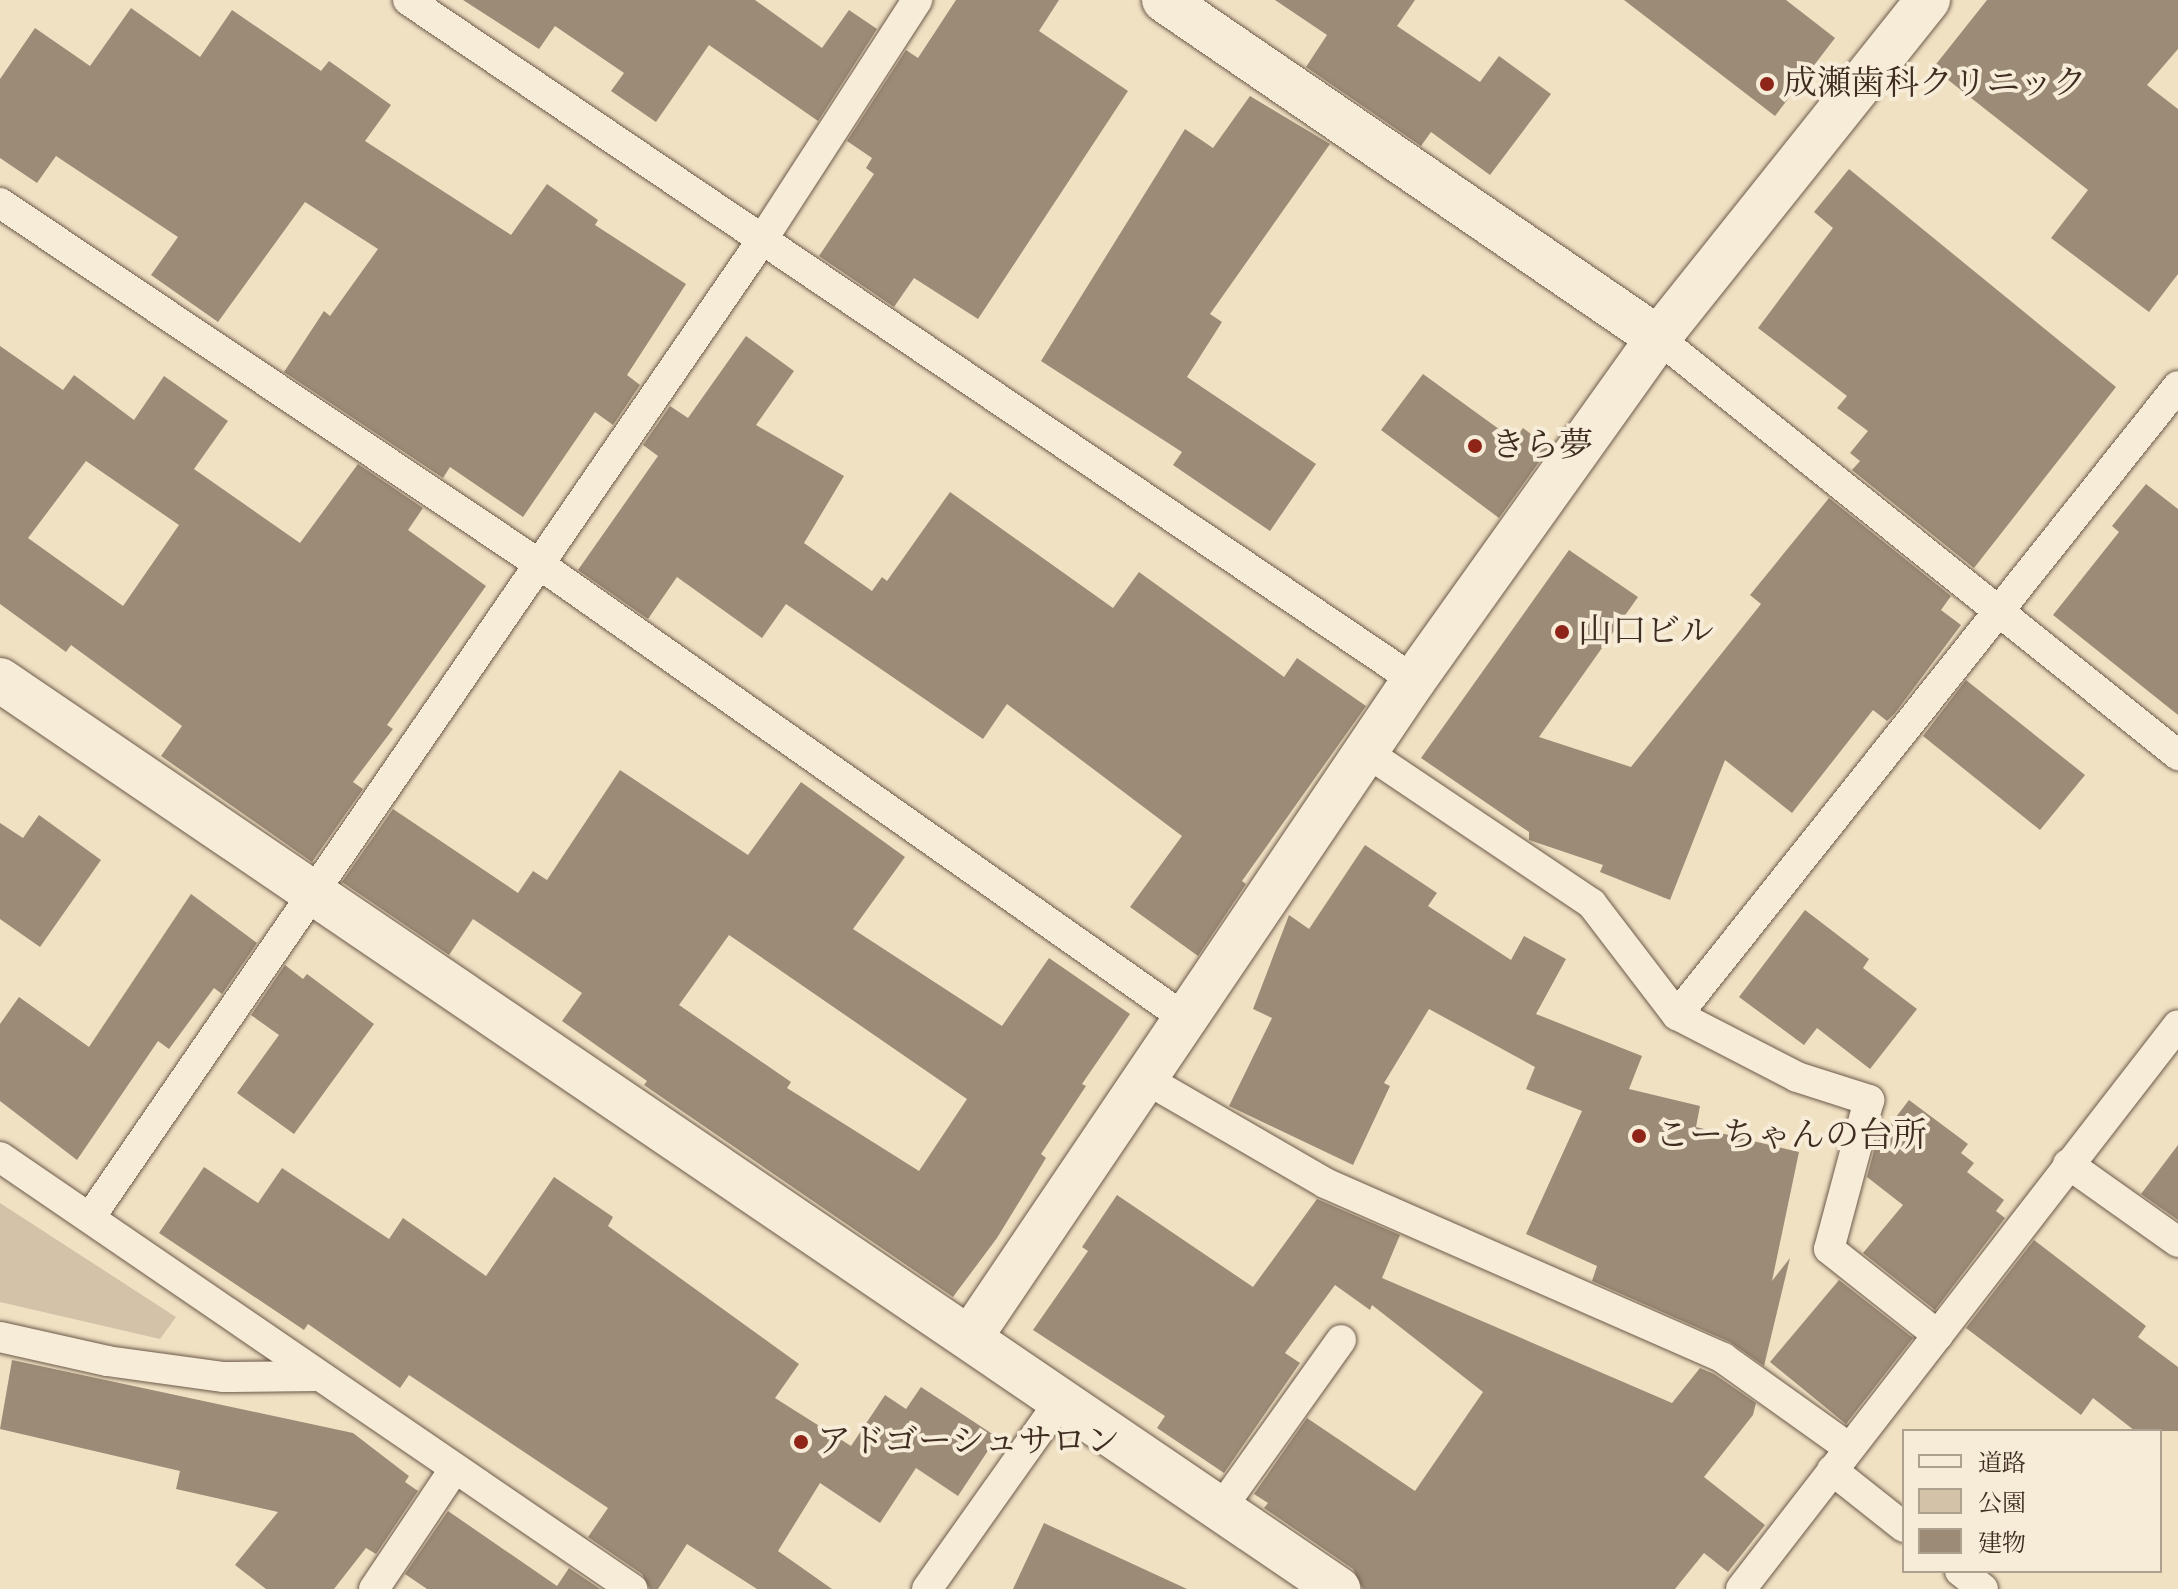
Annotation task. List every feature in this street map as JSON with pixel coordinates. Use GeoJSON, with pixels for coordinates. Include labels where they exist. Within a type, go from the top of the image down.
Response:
{"type":"FeatureCollection","features":[{"type":"Feature","properties":{"kind":"street"},"geometry":{"type":"LineString","coordinates":[[1164,0],[1658,338]]}},
{"type":"Feature","properties":{"kind":"street"},"geometry":{"type":"LineString","coordinates":[[971,1336],[1414,680],[1658,338],[1921,2]]}},
{"type":"Feature","properties":{"kind":"street"},"geometry":{"type":"LineString","coordinates":[[0,680],[971,1336],[1060,1401],[1222,1507],[1338,1589]]}},
{"type":"Feature","properties":{"kind":"lane"},"geometry":{"type":"LineString","coordinates":[[408,0],[1414,680]]}},
{"type":"Feature","properties":{"kind":"lane"},"geometry":{"type":"LineString","coordinates":[[91,1216],[762,240],[917,0]]}},
{"type":"Feature","properties":{"kind":"lane"},"geometry":{"type":"LineString","coordinates":[[0,203],[539,564],[1186,1019]]}},
{"type":"Feature","properties":{"kind":"lane"},"geometry":{"type":"LineString","coordinates":[[1658,338],[2178,755]]}},
{"type":"Feature","properties":{"kind":"lane"},"geometry":{"type":"LineString","coordinates":[[1677,1015],[2178,386]]}},
{"type":"Feature","properties":{"kind":"lane"},"geometry":{"type":"LineString","coordinates":[[1366,752],[1592,904],[1677,1015],[1797,1077],[1869,1100],[1829,1249],[1938,1335]]}},
{"type":"Feature","properties":{"kind":"lane"},"geometry":{"type":"LineString","coordinates":[[1741,1589],[2178,1025]]}},
{"type":"Feature","properties":{"kind":"lane"},"geometry":{"type":"LineString","coordinates":[[1144,1078],[1325,1183],[1723,1358],[1840,1459],[1902,1525]]}},
{"type":"Feature","properties":{"kind":"lane"},"geometry":{"type":"LineString","coordinates":[[0,1157],[91,1216],[453,1471],[632,1589]]}},
{"type":"Feature","properties":{"kind":"lane"},"geometry":{"type":"LineString","coordinates":[[2068,1164],[2178,1242]]}},
{"type":"Feature","properties":{"kind":"lane"},"geometry":{"type":"LineString","coordinates":[[0,1337],[107,1361],[224,1377],[319,1376]]}},
{"type":"Feature","properties":{"kind":"lane"},"geometry":{"type":"LineString","coordinates":[[1222,1507],[1341,1340]]}},
{"type":"Feature","properties":{"kind":"lane"},"geometry":{"type":"LineString","coordinates":[[927,1589],[1060,1401]]}},
{"type":"Feature","properties":{"kind":"lane"},"geometry":{"type":"LineString","coordinates":[[374,1589],[453,1471]]}},
{"type":"Feature","properties":{"kind":"lane"},"geometry":{"type":"LineString","coordinates":[[1963,1573],[1983,1589]]}},
{"type":"Feature","properties":{"kind":"green space"},"geometry":{"type":"Polygon","coordinates":[[[0,1203],[176,1317],[160,1339],[0,1302],[0,1203]]]}},
{"type":"Feature","properties":{"kind":"building"},"geometry":{"type":"Polygon","coordinates":[[[463,0],[755,0],[822,48],[849,10],[877,29],[818,121],[709,45],[656,122],[611,91],[624,73],[555,26],[539,49],[463,0]]]}},
{"type":"Feature","properties":{"kind":"building"},"geometry":{"type":"Polygon","coordinates":[[[956,0],[1059,0],[1039,31],[1128,91],[978,319],[914,278],[894,307],[819,256],[874,174],[866,168],[872,158],[847,141],[906,50],[918,58],[956,0]]]}},
{"type":"Feature","properties":{"kind":"building"},"geometry":{"type":"Polygon","coordinates":[[[1275,0],[1415,0],[1397,26],[1480,82],[1499,56],[1551,94],[1490,175],[1431,132],[1421,146],[1306,67],[1327,35],[1275,0]]]}},
{"type":"Feature","properties":{"kind":"building","name":"成瀬歯科クリニック"},"geometry":{"type":"Polygon","coordinates":[[[1624,0],[1786,0],[1835,38],[1775,116],[1624,0]]]}},
{"type":"Feature","properties":{"kind":"building"},"geometry":{"type":"Polygon","coordinates":[[[1987,0],[2178,0],[2178,49],[2147,85],[2178,109],[2178,274],[2149,312],[2051,238],[2088,190],[1933,68],[1987,0]]]}},
{"type":"Feature","properties":{"kind":"building"},"geometry":{"type":"Polygon","coordinates":[[[131,8],[200,57],[232,10],[321,71],[329,61],[391,105],[365,141],[511,235],[547,184],[598,220],[595,225],[686,284],[627,375],[640,385],[613,425],[595,412],[523,517],[450,467],[443,478],[284,372],[324,311],[330,316],[378,249],[305,202],[218,322],[151,275],[178,237],[56,156],[37,183],[0,158],[0,79],[35,28],[90,66],[131,8]]]}},
{"type":"Feature","properties":{"kind":"building"},"geometry":{"type":"Polygon","coordinates":[[[1250,96],[1330,144],[1210,314],[1222,322],[1187,377],[1316,464],[1270,531],[1173,465],[1182,452],[1041,361],[1185,129],[1213,148],[1250,96]]]}},
{"type":"Feature","properties":{"kind":"building"},"geometry":{"type":"Polygon","coordinates":[[[1849,169],[2116,387],[1974,568],[1852,470],[1860,461],[1850,453],[1868,431],[1837,408],[1847,396],[1758,328],[1833,228],[1814,212],[1849,169]]]}},
{"type":"Feature","properties":{"kind":"building"},"geometry":{"type":"Polygon","coordinates":[[[746,336],[794,371],[756,425],[844,476],[804,543],[872,591],[882,577],[887,581],[950,492],[1113,608],[1139,572],[1284,677],[1297,658],[1366,706],[1242,881],[1246,884],[1198,956],[1130,907],[1182,836],[1007,704],[983,739],[786,604],[762,638],[677,577],[648,619],[578,570],[658,456],[643,445],[670,406],[688,418],[746,336]]]}},
{"type":"Feature","properties":{"kind":"building"},"geometry":{"type":"Polygon","coordinates":[[[0,346],[63,390],[74,375],[134,420],[164,376],[228,421],[194,469],[300,543],[358,464],[423,508],[408,530],[486,586],[387,725],[393,729],[353,782],[363,789],[312,862],[161,756],[182,726],[71,645],[66,652],[0,604],[0,346]],[[86,461],[28,538],[123,606],[179,525],[86,461]]]}},
{"type":"Feature","properties":{"kind":"building","name":"きら夢"},"geometry":{"type":"Polygon","coordinates":[[[1423,374],[1514,440],[1523,428],[1549,448],[1499,518],[1381,430],[1423,374]]]}},
{"type":"Feature","properties":{"kind":"building"},"geometry":{"type":"Polygon","coordinates":[[[2146,484],[2178,509],[2178,715],[2053,615],[2119,532],[2112,526],[2146,484]]]}},
{"type":"Feature","properties":{"kind":"building"},"geometry":{"type":"Polygon","coordinates":[[[1829,498],[1951,596],[1941,610],[1961,625],[1895,713],[1887,721],[1873,710],[1792,813],[1725,760],[1670,900],[1600,872],[1603,865],[1529,840],[1529,832],[1421,758],[1569,550],[1638,597],[1539,737],[1631,767],[1761,604],[1750,595],[1829,498]]]}},
{"type":"Feature","properties":{"kind":"building"},"geometry":{"type":"Polygon","coordinates":[[[1966,680],[2085,775],[2040,830],[1923,736],[1966,680]]]}},
{"type":"Feature","properties":{"kind":"building"},"geometry":{"type":"Polygon","coordinates":[[[620,770],[748,855],[801,782],[905,857],[853,929],[1002,1026],[1049,958],[1130,1014],[1082,1084],[1086,1086],[1041,1154],[1046,1158],[997,1238],[953,1297],[644,1085],[647,1081],[562,1021],[582,993],[473,919],[449,955],[342,882],[393,809],[518,893],[533,871],[547,880],[620,770]],[[729,935],[679,1005],[791,1082],[787,1088],[919,1171],[967,1099],[729,935]]]}},
{"type":"Feature","properties":{"kind":"building"},"geometry":{"type":"Polygon","coordinates":[[[39,815],[101,860],[40,947],[0,919],[0,823],[23,838],[39,815]]]}},
{"type":"Feature","properties":{"kind":"building"},"geometry":{"type":"Polygon","coordinates":[[[1365,845],[1437,893],[1428,906],[1511,960],[1524,936],[1566,959],[1536,1014],[1642,1056],[1629,1089],[1700,1106],[1696,1127],[1799,1152],[1772,1281],[1790,1258],[1764,1366],[1730,1342],[1592,1281],[1597,1266],[1526,1234],[1582,1111],[1526,1089],[1535,1067],[1429,1009],[1384,1083],[1390,1086],[1353,1165],[1229,1106],[1272,1018],[1253,1009],[1289,915],[1309,929],[1365,845]]]}},
{"type":"Feature","properties":{"kind":"building"},"geometry":{"type":"Polygon","coordinates":[[[191,894],[257,943],[222,994],[214,988],[169,1049],[158,1041],[77,1160],[0,1101],[0,1024],[19,997],[89,1047],[191,894]]]}},
{"type":"Feature","properties":{"kind":"building"},"geometry":{"type":"Polygon","coordinates":[[[1805,910],[1869,959],[1863,968],[1917,1009],[1870,1069],[1817,1028],[1804,1045],[1739,997],[1805,910]]]}},
{"type":"Feature","properties":{"kind":"building"},"geometry":{"type":"Polygon","coordinates":[[[285,965],[303,979],[307,974],[374,1024],[294,1134],[237,1093],[279,1035],[251,1015],[285,965]]]}},
{"type":"Feature","properties":{"kind":"building"},"geometry":{"type":"Polygon","coordinates":[[[1909,1100],[1968,1144],[1961,1153],[1974,1163],[1967,1172],[2004,1200],[1996,1211],[2005,1218],[1935,1310],[1863,1253],[1903,1205],[1867,1177],[1876,1143],[1909,1100]]]}},
{"type":"Feature","properties":{"kind":"building"},"geometry":{"type":"Polygon","coordinates":[[[2178,1145],[2178,1220],[2141,1194],[2178,1145]]]}},
{"type":"Feature","properties":{"kind":"building"},"geometry":{"type":"Polygon","coordinates":[[[204,1167],[258,1203],[282,1168],[389,1239],[403,1218],[486,1276],[554,1177],[613,1217],[608,1226],[799,1364],[775,1398],[851,1446],[885,1395],[906,1409],[921,1387],[997,1437],[958,1496],[916,1468],[880,1523],[820,1483],[778,1551],[832,1589],[757,1589],[687,1544],[658,1589],[650,1589],[642,1574],[588,1537],[608,1508],[409,1375],[400,1388],[308,1324],[304,1330],[159,1233],[204,1167]]]}},
{"type":"Feature","properties":{"kind":"building"},"geometry":{"type":"Polygon","coordinates":[[[1117,1195],[1253,1287],[1317,1199],[1400,1235],[1382,1278],[1672,1403],[1700,1368],[1714,1374],[1756,1403],[1753,1415],[1704,1477],[1765,1525],[1728,1572],[1704,1553],[1675,1589],[1363,1589],[1353,1569],[1264,1508],[1268,1503],[1254,1494],[1307,1418],[1415,1491],[1483,1392],[1372,1305],[1370,1310],[1335,1285],[1285,1353],[1300,1363],[1224,1473],[1157,1428],[1165,1416],[1033,1330],[1088,1251],[1082,1247],[1117,1195]]]}},
{"type":"Feature","properties":{"kind":"building"},"geometry":{"type":"Polygon","coordinates":[[[2034,1240],[2146,1326],[2138,1337],[2178,1367],[2178,1431],[2132,1429],[2093,1398],[2081,1415],[1966,1328],[2034,1240]]]}},
{"type":"Feature","properties":{"kind":"building"},"geometry":{"type":"Polygon","coordinates":[[[1839,1280],[1913,1338],[1846,1424],[1770,1362],[1839,1280]]]}},
{"type":"Feature","properties":{"kind":"building"},"geometry":{"type":"Polygon","coordinates":[[[12,1360],[353,1433],[409,1476],[405,1482],[418,1491],[376,1554],[366,1548],[334,1589],[266,1589],[235,1565],[278,1512],[176,1489],[180,1471],[0,1429],[12,1360]]]}},
{"type":"Feature","properties":{"kind":"building"},"geometry":{"type":"Polygon","coordinates":[[[448,1511],[557,1586],[569,1568],[600,1589],[427,1589],[405,1574],[448,1511]]]}},
{"type":"Feature","properties":{"kind":"building"},"geometry":{"type":"Polygon","coordinates":[[[1044,1523],[1187,1589],[1013,1589],[1044,1523]]]}},
{"type":"Feature","properties":{"kind":"place","name":"成瀬歯科クリニック"},"geometry":{"type":"Point","coordinates":[1767,84]}},
{"type":"Feature","properties":{"kind":"place","name":"きら夢"},"geometry":{"type":"Point","coordinates":[1475,446]}},
{"type":"Feature","properties":{"kind":"place","name":"山口ビル"},"geometry":{"type":"Point","coordinates":[1562,632]}},
{"type":"Feature","properties":{"kind":"place","name":"こーちゃんの台所"},"geometry":{"type":"Point","coordinates":[1639,1136]}},
{"type":"Feature","properties":{"kind":"place","name":"アドゴーシュサロン"},"geometry":{"type":"Point","coordinates":[801,1442]}}]}
